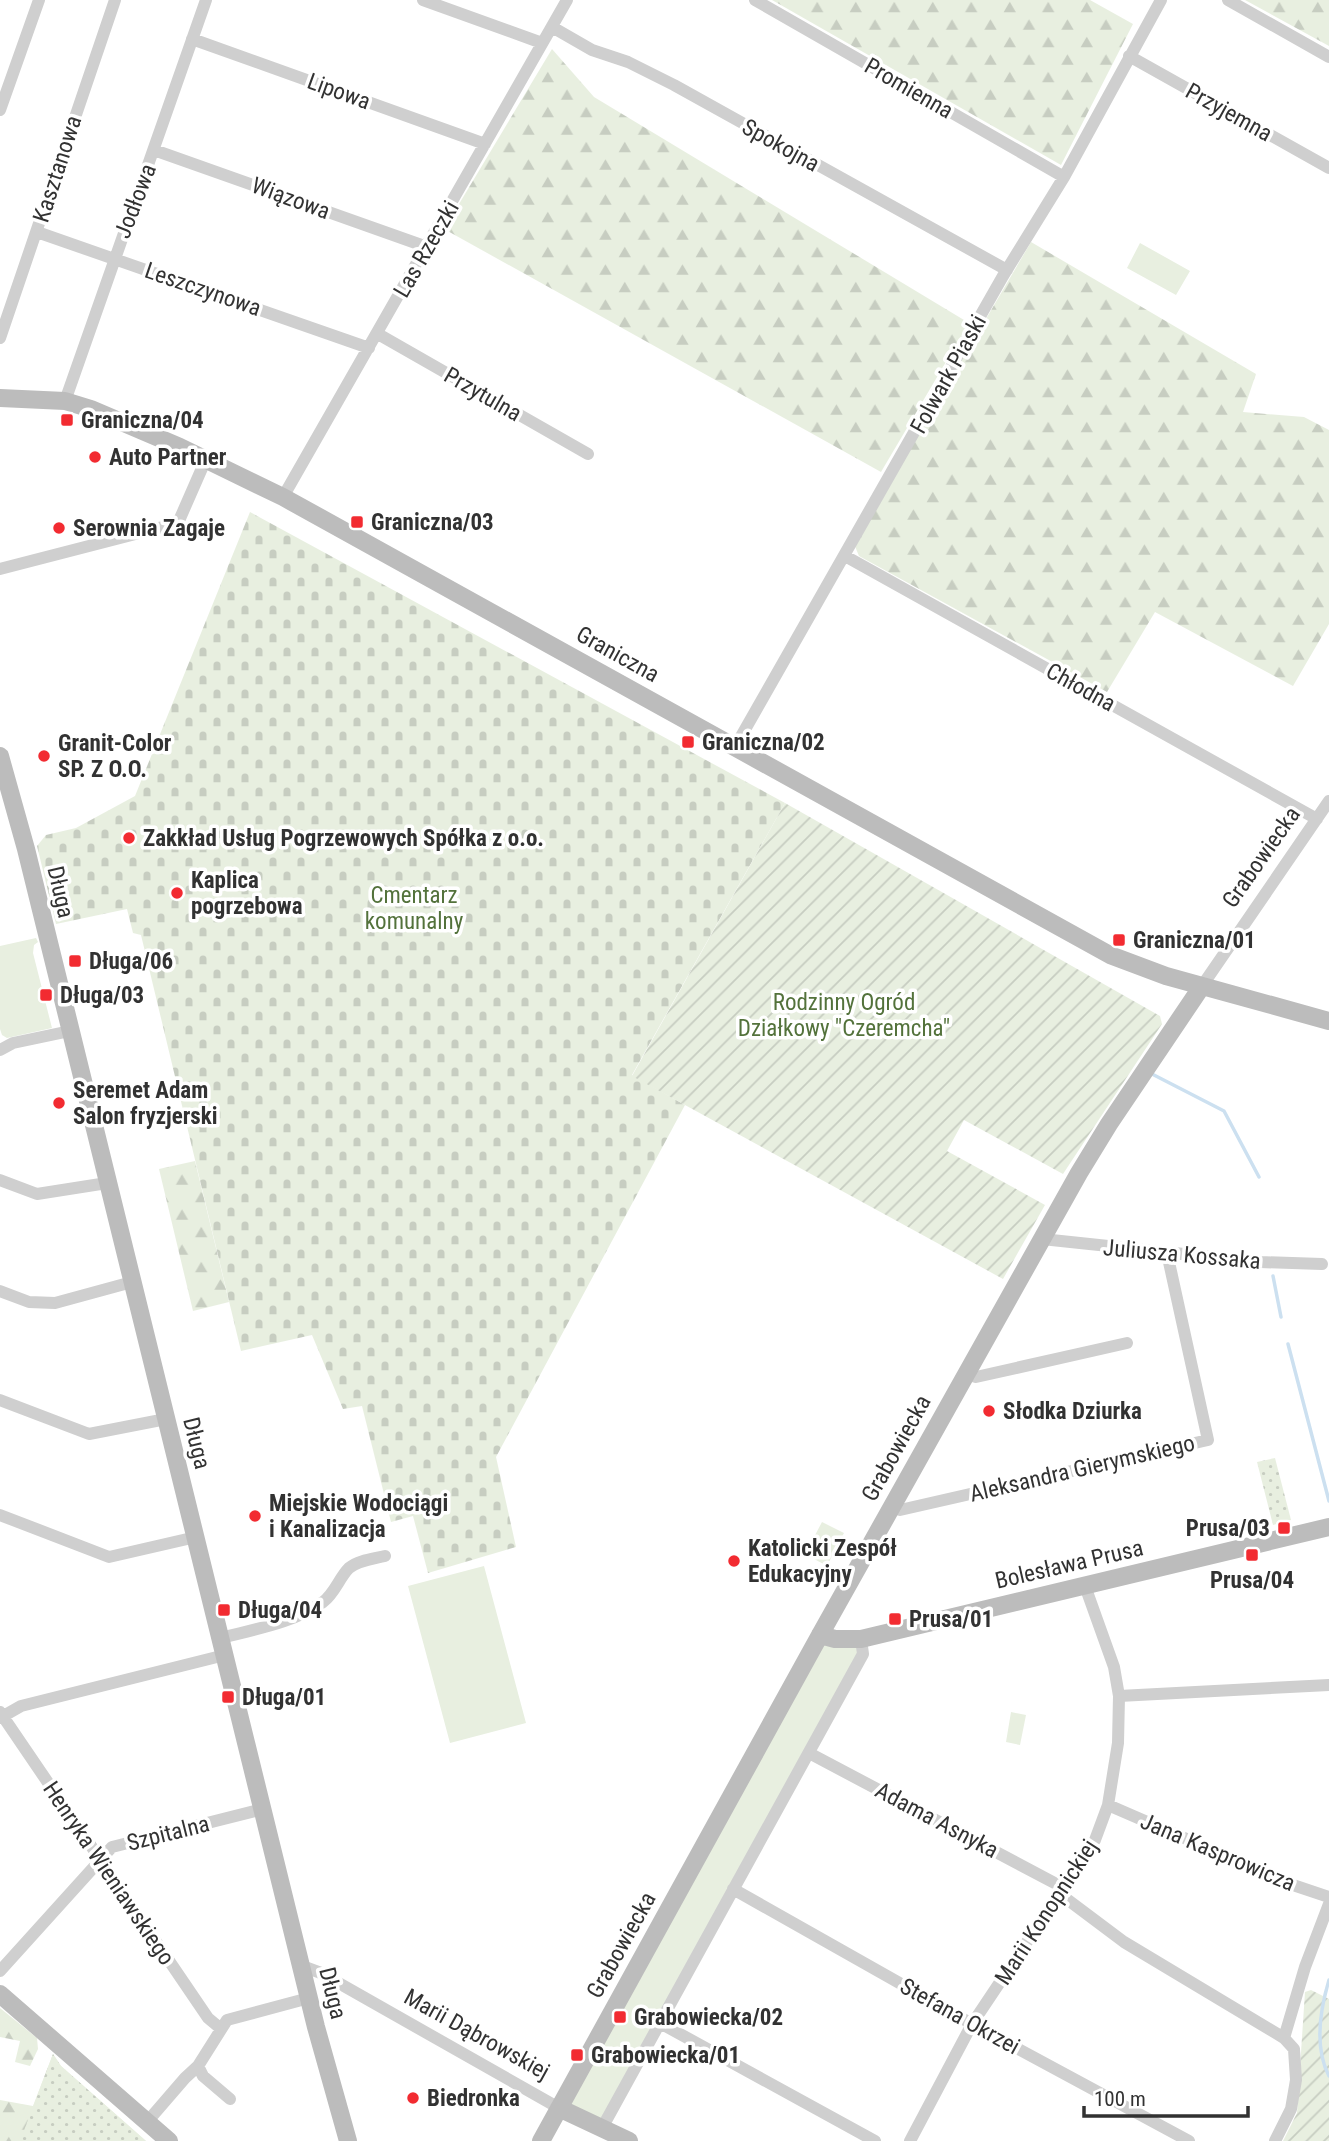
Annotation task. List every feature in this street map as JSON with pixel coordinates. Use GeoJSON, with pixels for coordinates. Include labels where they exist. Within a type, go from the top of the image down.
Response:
{"type":"FeatureCollection","features":[{"type":"Feature","properties":{"kind":"street"},"geometry":{"type":"LineString","coordinates":[[0,110],[39,0]]}},
{"type":"Feature","properties":{"kind":"street","name":"Kasztanowa"},"geometry":{"type":"LineString","coordinates":[[0,338],[115,0]]}},
{"type":"Feature","properties":{"kind":"street","name":"Jodłowa"},"geometry":{"type":"LineString","coordinates":[[65,401],[113,258],[206,0]]}},
{"type":"Feature","properties":{"kind":"street"},"geometry":{"type":"LineString","coordinates":[[423,0],[542,43]]}},
{"type":"Feature","properties":{"kind":"street","name":"Las Rzeczki"},"geometry":{"type":"LineString","coordinates":[[283,497],[567,0]]}},
{"type":"Feature","properties":{"kind":"street","name":"Promienna"},"geometry":{"type":"LineString","coordinates":[[755,0],[1064,177]]}},
{"type":"Feature","properties":{"kind":"street","name":"Folwark Piaski"},"geometry":{"type":"LineString","coordinates":[[735,747],[1007,270],[1064,177],[1161,0]]}},
{"type":"Feature","properties":{"kind":"street"},"geometry":{"type":"LineString","coordinates":[[1228,0],[1329,57]]}},
{"type":"Feature","properties":{"kind":"street","name":"Spokojna"},"geometry":{"type":"LineString","coordinates":[[552,27],[592,50],[628,62],[674,85],[1007,270]]}},
{"type":"Feature","properties":{"kind":"street","name":"Lipowa"},"geometry":{"type":"LineString","coordinates":[[192,39],[485,144]]}},
{"type":"Feature","properties":{"kind":"street","name":"Przyjemna"},"geometry":{"type":"LineString","coordinates":[[1129,56],[1329,168]]}},
{"type":"Feature","properties":{"kind":"street","name":"Wiązowa"},"geometry":{"type":"LineString","coordinates":[[154,150],[427,247]]}},
{"type":"Feature","properties":{"kind":"street","name":"Leszczynowa"},"geometry":{"type":"LineString","coordinates":[[37,232],[369,348]]}},
{"type":"Feature","properties":{"kind":"street","name":"Przytulna"},"geometry":{"type":"LineString","coordinates":[[377,334],[588,454]]}},
{"type":"Feature","properties":{"kind":"street","name":"Graniczna"},"geometry":{"type":"LineString","coordinates":[[0,398],[65,401],[126,423],[283,497],[1110,955],[1202,986],[1329,1021]]}},
{"type":"Feature","properties":{"kind":"street"},"geometry":{"type":"LineString","coordinates":[[0,569],[178,523],[206,459]]}},
{"type":"Feature","properties":{"kind":"street","name":"Chłodna"},"geometry":{"type":"LineString","coordinates":[[845,556],[1317,819]]}},
{"type":"Feature","properties":{"kind":"street","name":"Długa"},"geometry":{"type":"LineString","coordinates":[[0,756],[26,849],[309,1998],[348,2141]]}},
{"type":"Feature","properties":{"kind":"street","name":"Grabowiecka"},"geometry":{"type":"LineString","coordinates":[[541,2141],[892,1506],[1109,1124],[1329,801]]}},
{"type":"Feature","properties":{"kind":"street"},"geometry":{"type":"LineString","coordinates":[[0,1050],[13,1043],[69,1031]]}},
{"type":"Feature","properties":{"kind":"street"},"geometry":{"type":"LineString","coordinates":[[0,1180],[37,1194],[107,1183]]}},
{"type":"Feature","properties":{"kind":"street","name":"Juliusza Kossaka"},"geometry":{"type":"LineString","coordinates":[[1042,1239],[1260,1262],[1322,1264]]}},
{"type":"Feature","properties":{"kind":"street","name":"Aleksandra Gierymskiego"},"geometry":{"type":"LineString","coordinates":[[892,1506],[900,1510],[1208,1440],[1167,1253]]}},
{"type":"Feature","properties":{"kind":"street"},"geometry":{"type":"LineString","coordinates":[[0,1291],[29,1302],[55,1303],[132,1282]]}},
{"type":"Feature","properties":{"kind":"street"},"geometry":{"type":"LineString","coordinates":[[966,1374],[976,1377],[1127,1343]]}},
{"type":"Feature","properties":{"kind":"street"},"geometry":{"type":"LineString","coordinates":[[0,1399],[89,1434],[166,1419]]}},
{"type":"Feature","properties":{"kind":"street"},"geometry":{"type":"LineString","coordinates":[[0,1515],[109,1557],[195,1537]]}},
{"type":"Feature","properties":{"kind":"street","name":"Bolesława Prusa"},"geometry":{"type":"LineString","coordinates":[[820,1635],[835,1639],[861,1639],[1329,1527]]}},
{"type":"Feature","properties":{"kind":"street","name":"Henryka Wieniawskiego"},"geometry":{"type":"LineString","coordinates":[[220,2028],[208,2018],[1,1715],[21,1706],[223,1646],[284,1621],[321,1604],[356,1563],[385,1556]]}},
{"type":"Feature","properties":{"kind":"street","name":"Marii Konopnickiej"},"geometry":{"type":"LineString","coordinates":[[910,2141],[972,2024],[1094,1840],[1108,1805],[1118,1743],[1119,1696],[1114,1667],[1085,1586]]}},
{"type":"Feature","properties":{"kind":"street"},"geometry":{"type":"LineString","coordinates":[[602,2128],[863,1654],[861,1639]]}},
{"type":"Feature","properties":{"kind":"street"},"geometry":{"type":"LineString","coordinates":[[1119,1696],[1329,1685]]}},
{"type":"Feature","properties":{"kind":"street","name":"Adama Asnyka"},"geometry":{"type":"LineString","coordinates":[[809,1753],[1062,1891],[1124,1942],[1284,2038]]}},
{"type":"Feature","properties":{"kind":"street","name":"Jana Kasprowicza"},"geometry":{"type":"LineString","coordinates":[[1108,1805],[1293,1885],[1329,1897]]}},
{"type":"Feature","properties":{"kind":"street","name":"Szpitalna"},"geometry":{"type":"LineString","coordinates":[[0,1971],[112,1847],[263,1809]]}},
{"type":"Feature","properties":{"kind":"street","name":"Stefana Okrzei"},"geometry":{"type":"LineString","coordinates":[[733,1889],[972,2024],[1189,2141]]}},
{"type":"Feature","properties":{"kind":"street"},"geometry":{"type":"LineString","coordinates":[[1275,2141],[1291,2109],[1296,2080],[1294,2049],[1284,2038],[1305,1967],[1329,1904]]}},
{"type":"Feature","properties":{"kind":"street","name":"Marii Dąbrowskiej"},"geometry":{"type":"LineString","coordinates":[[302,1966],[321,1973],[559,2108],[629,2141]]}},
{"type":"Feature","properties":{"kind":"street"},"geometry":{"type":"LineString","coordinates":[[0,1994],[169,2141]]}},
{"type":"Feature","properties":{"kind":"street"},"geometry":{"type":"LineString","coordinates":[[147,2122],[198,2066],[227,2020],[309,1998]]}},
{"type":"Feature","properties":{"kind":"street"},"geometry":{"type":"LineString","coordinates":[[660,2023],[875,2141]]}},
{"type":"Feature","properties":{"kind":"street"},"geometry":{"type":"LineString","coordinates":[[198,2066],[203,2076],[230,2099]]}},
{"type":"Feature","properties":{"kind":"green space"},"geometry":{"type":"Polygon","coordinates":[[[772,0],[1090,0],[1133,24],[1061,165],[772,0]]]}},
{"type":"Feature","properties":{"kind":"green space"},"geometry":{"type":"Polygon","coordinates":[[[1245,0],[1329,0],[1329,46],[1245,0]]]}},
{"type":"Feature","properties":{"kind":"green space"},"geometry":{"type":"Polygon","coordinates":[[[552,49],[594,97],[969,323],[881,472],[444,229],[552,49]]]}},
{"type":"Feature","properties":{"kind":"green space"},"geometry":{"type":"Polygon","coordinates":[[[1031,242],[1256,374],[1243,412],[1304,417],[1329,430],[1329,624],[1293,686],[1155,612],[1107,692],[859,556],[854,544],[1031,242]]]}},
{"type":"Feature","properties":{"kind":"green space"},"geometry":{"type":"Polygon","coordinates":[[[1140,243],[1190,271],[1176,295],[1127,268],[1140,243]]]}},
{"type":"Feature","properties":{"kind":"green space","name":"Cmentarz komunalny"},"geometry":{"type":"Polygon","coordinates":[[[250,512],[785,803],[632,1075],[685,1105],[496,1457],[516,1547],[428,1573],[413,1516],[391,1522],[362,1406],[343,1409],[312,1335],[241,1351],[141,935],[133,933],[127,909],[56,924],[37,846],[46,835],[76,828],[135,796],[250,512]]]}},
{"type":"Feature","properties":{"kind":"green space","name":"Rodzinny Ogród Działkowy \"Czeremcha\""},"geometry":{"type":"Polygon","coordinates":[[[785,803],[1160,1016],[1162,1024],[1063,1174],[964,1120],[947,1151],[1045,1205],[1003,1279],[632,1076],[785,803]]]}},
{"type":"Feature","properties":{"kind":"green space"},"geometry":{"type":"Polygon","coordinates":[[[36,938],[38,942],[34,945],[33,953],[52,1028],[7,1038],[2,1035],[0,1029],[0,946],[36,938]]]}},
{"type":"Feature","properties":{"kind":"green space"},"geometry":{"type":"Polygon","coordinates":[[[195,1161],[229,1302],[193,1311],[159,1169],[195,1161]]]}},
{"type":"Feature","properties":{"kind":"green space"},"geometry":{"type":"Polygon","coordinates":[[[1275,1458],[1291,1520],[1273,1525],[1257,1462],[1275,1458]]]}},
{"type":"Feature","properties":{"kind":"green space"},"geometry":{"type":"Polygon","coordinates":[[[822,1522],[844,1533],[827,1566],[805,1554],[822,1522]]]}},
{"type":"Feature","properties":{"kind":"green space"},"geometry":{"type":"Polygon","coordinates":[[[484,1566],[526,1723],[450,1743],[408,1586],[484,1566]]]}},
{"type":"Feature","properties":{"kind":"green space"},"geometry":{"type":"Polygon","coordinates":[[[820,1635],[861,1639],[863,1654],[602,2128],[559,2108],[820,1635]]]}},
{"type":"Feature","properties":{"kind":"green space"},"geometry":{"type":"Polygon","coordinates":[[[1011,1712],[1026,1715],[1020,1745],[1006,1742],[1011,1712]]]}},
{"type":"Feature","properties":{"kind":"green space"},"geometry":{"type":"Polygon","coordinates":[[[1311,1990],[1329,1999],[1329,2141],[1283,2141],[1297,2113],[1305,1992],[1311,1990]]]}},
{"type":"Feature","properties":{"kind":"green space"},"geometry":{"type":"Polygon","coordinates":[[[0,2008],[37,2038],[38,2049],[30,2066],[15,2062],[20,2041],[0,2037],[0,2008]]]}},
{"type":"Feature","properties":{"kind":"green space"},"geometry":{"type":"Polygon","coordinates":[[[53,2054],[61,2066],[146,2141],[0,2141],[0,2100],[33,2106],[53,2054]]]}},
{"type":"Feature","properties":{"kind":"green space"},"geometry":{"type":"Polygon","coordinates":[[[53,2054],[61,2066],[146,2141],[20,2141],[53,2054]]]}},
{"type":"Feature","properties":{"kind":"waterway"},"geometry":{"type":"LineString","coordinates":[[1152,1074],[1224,1111],[1259,1177]]}},
{"type":"Feature","properties":{"kind":"waterway"},"geometry":{"type":"LineString","coordinates":[[1273,1276],[1281,1317]]}},
{"type":"Feature","properties":{"kind":"waterway"},"geometry":{"type":"LineString","coordinates":[[1288,1344],[1329,1501]]}},
{"type":"Feature","properties":{"kind":"waterway"},"geometry":{"type":"LineString","coordinates":[[1329,1980],[1320,2028],[1321,2053],[1329,2076]]}},
{"type":"Feature","properties":{"kind":"place","name":"Graniczna/04"},"geometry":{"type":"Point","coordinates":[67,420]}},
{"type":"Feature","properties":{"kind":"place","name":"Auto Partner"},"geometry":{"type":"Point","coordinates":[95,457]}},
{"type":"Feature","properties":{"kind":"place","name":"Graniczna/03"},"geometry":{"type":"Point","coordinates":[357,522]}},
{"type":"Feature","properties":{"kind":"place","name":"Serownia Zagaje"},"geometry":{"type":"Point","coordinates":[59,528]}},
{"type":"Feature","properties":{"kind":"place","name":"Graniczna/02"},"geometry":{"type":"Point","coordinates":[688,742]}},
{"type":"Feature","properties":{"kind":"place","name":"Granit-Color SP. Z O.O."},"geometry":{"type":"Point","coordinates":[44,756]}},
{"type":"Feature","properties":{"kind":"place","name":"Zakkład Usług Pogrzewowych Spółka z o.o."},"geometry":{"type":"Point","coordinates":[129,838]}},
{"type":"Feature","properties":{"kind":"place","name":"Kaplica pogrzebowa"},"geometry":{"type":"Point","coordinates":[177,893]}},
{"type":"Feature","properties":{"kind":"place","name":"Graniczna/01"},"geometry":{"type":"Point","coordinates":[1119,940]}},
{"type":"Feature","properties":{"kind":"place","name":"Długa/06"},"geometry":{"type":"Point","coordinates":[75,961]}},
{"type":"Feature","properties":{"kind":"place","name":"Długa/03"},"geometry":{"type":"Point","coordinates":[46,995]}},
{"type":"Feature","properties":{"kind":"place","name":"Seremet Adam Salon fryzjerski"},"geometry":{"type":"Point","coordinates":[59,1103]}},
{"type":"Feature","properties":{"kind":"place","name":"Słodka Dziurka"},"geometry":{"type":"Point","coordinates":[989,1411]}},
{"type":"Feature","properties":{"kind":"place","name":"Miejskie Wodociągi i Kanalizacja"},"geometry":{"type":"Point","coordinates":[255,1516]}},
{"type":"Feature","properties":{"kind":"place","name":"Prusa/03"},"geometry":{"type":"Point","coordinates":[1284,1528]}},
{"type":"Feature","properties":{"kind":"place","name":"Prusa/04"},"geometry":{"type":"Point","coordinates":[1252,1555]}},
{"type":"Feature","properties":{"kind":"place","name":"Katolicki Zespół Edukacyjny"},"geometry":{"type":"Point","coordinates":[734,1561]}},
{"type":"Feature","properties":{"kind":"place","name":"Długa/04"},"geometry":{"type":"Point","coordinates":[224,1610]}},
{"type":"Feature","properties":{"kind":"place","name":"Prusa/01"},"geometry":{"type":"Point","coordinates":[895,1619]}},
{"type":"Feature","properties":{"kind":"place","name":"Długa/01"},"geometry":{"type":"Point","coordinates":[228,1697]}},
{"type":"Feature","properties":{"kind":"place","name":"Grabowiecka/02"},"geometry":{"type":"Point","coordinates":[620,2017]}},
{"type":"Feature","properties":{"kind":"place","name":"Grabowiecka/01"},"geometry":{"type":"Point","coordinates":[577,2055]}},
{"type":"Feature","properties":{"kind":"place","name":"Biedronka"},"geometry":{"type":"Point","coordinates":[413,2098]}}]}
